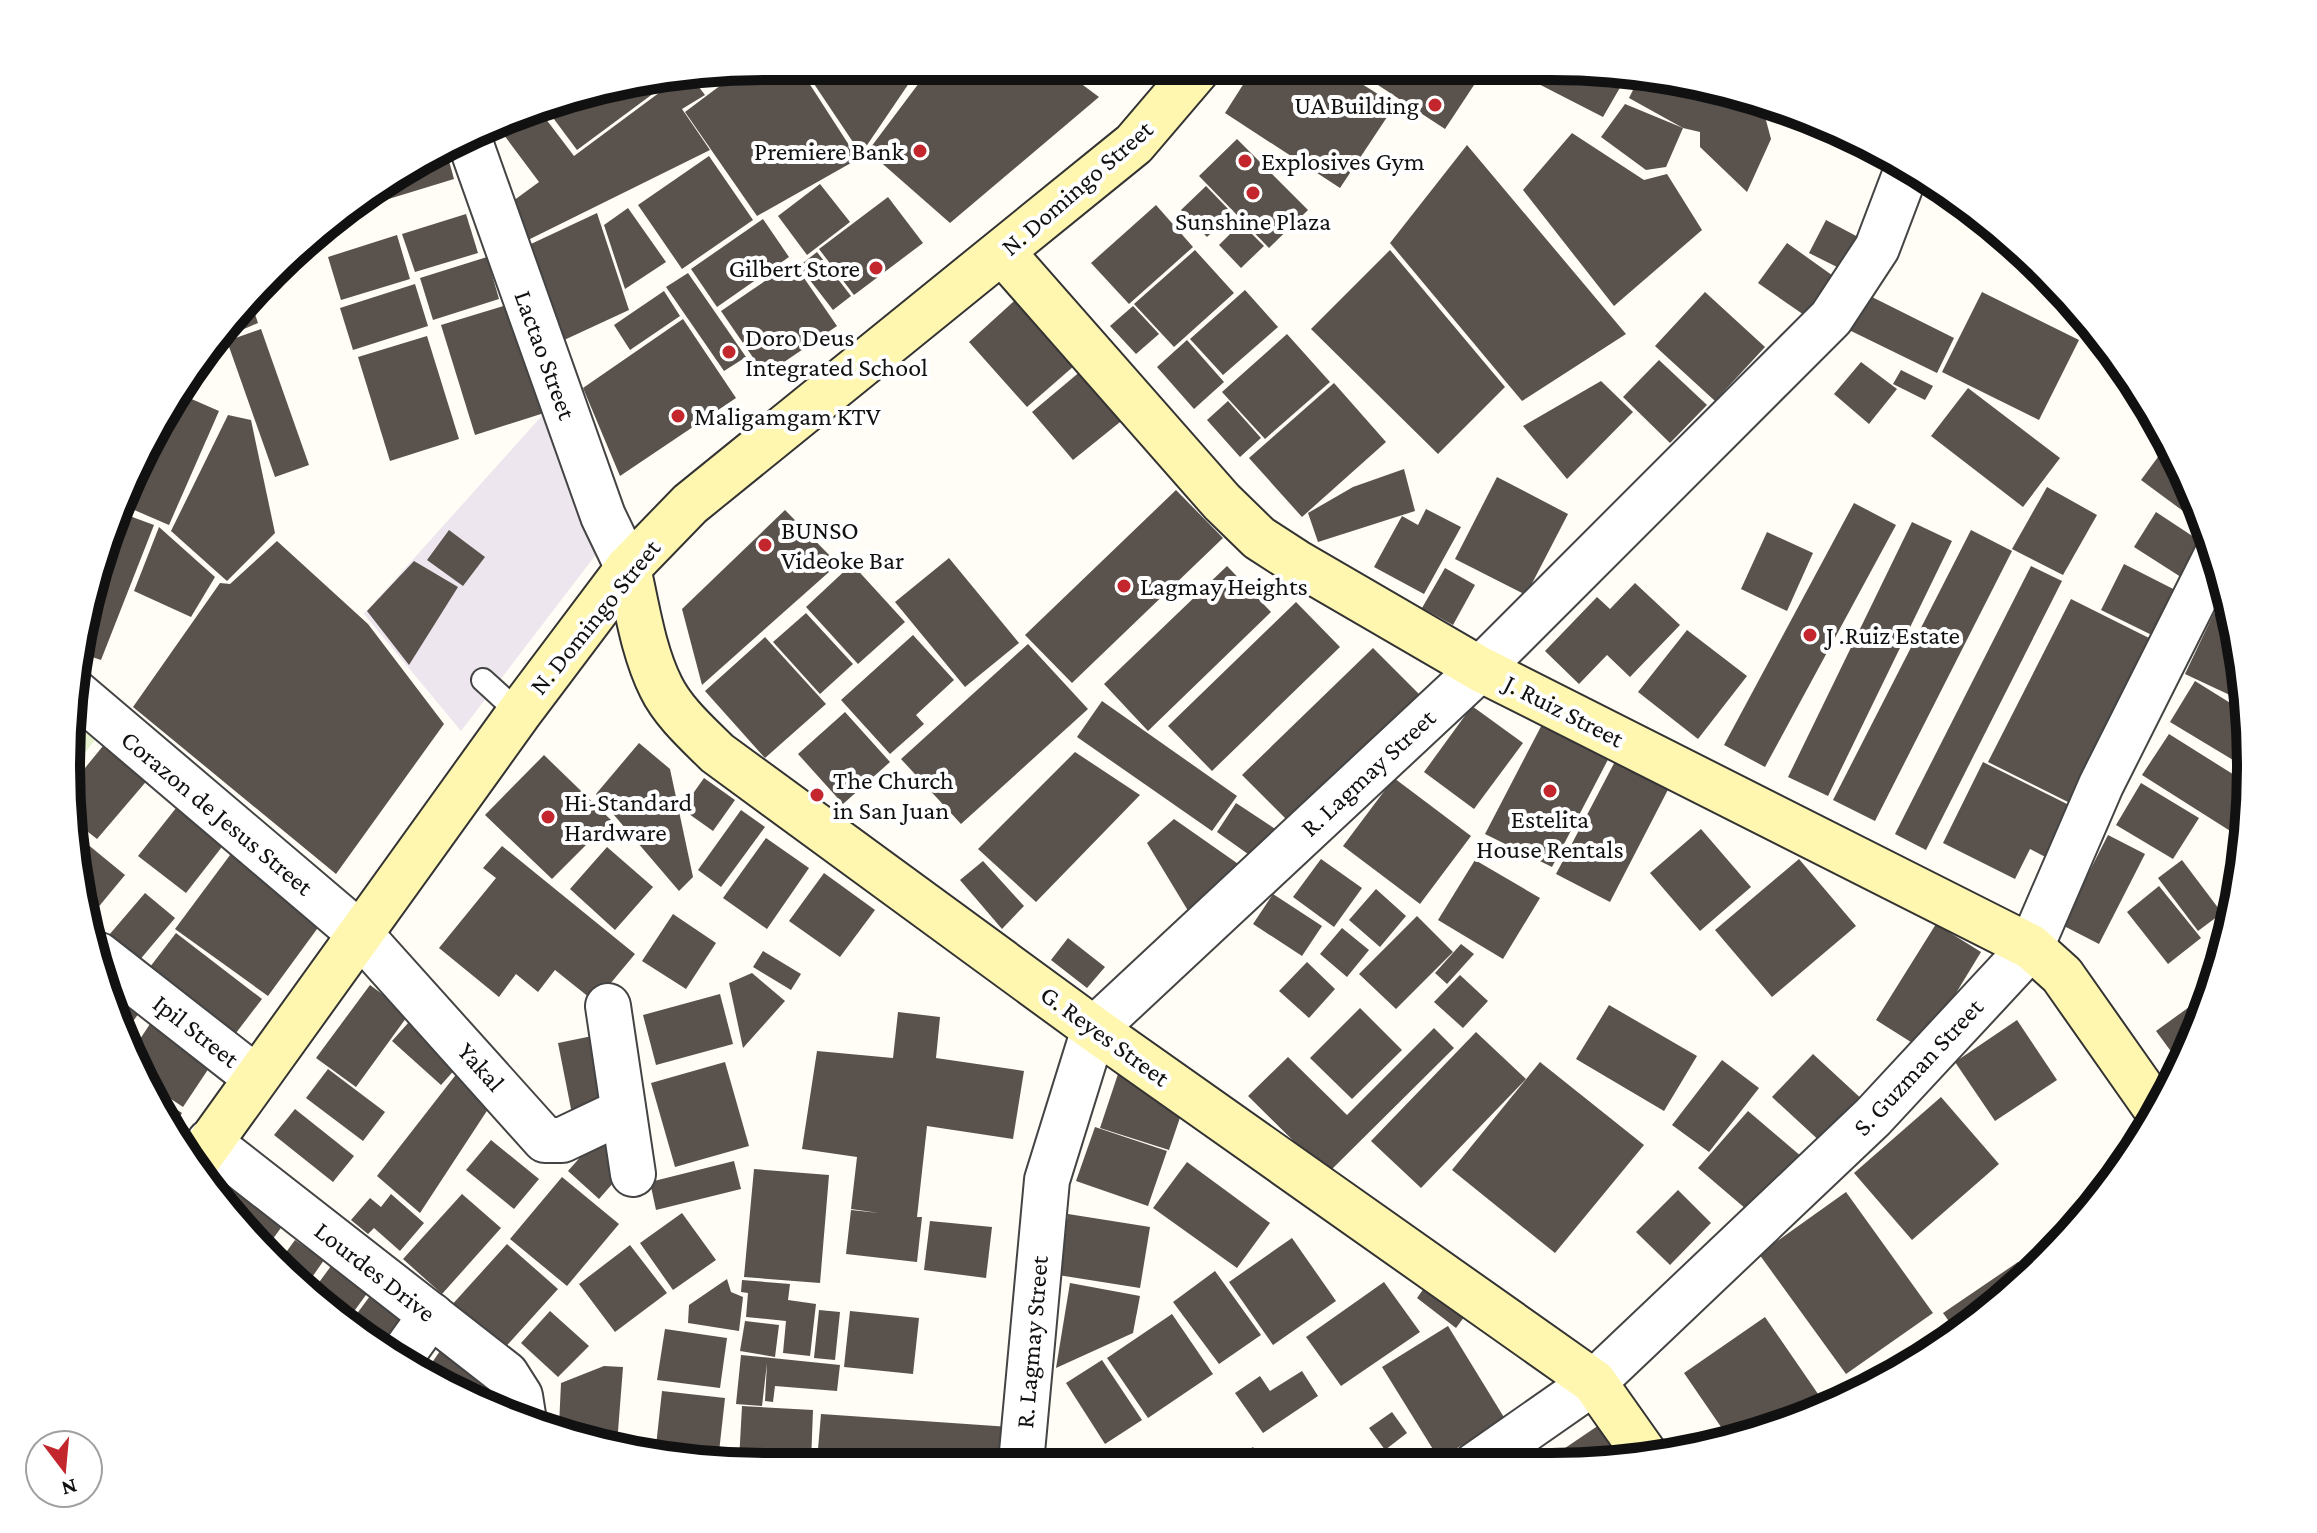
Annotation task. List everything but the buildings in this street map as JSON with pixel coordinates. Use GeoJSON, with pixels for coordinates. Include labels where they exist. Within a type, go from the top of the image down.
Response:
{"type":"FeatureCollection","features":[{"type":"Feature","properties":{"kind":"street","name":"N. Domingo Street"},"geometry":{"type":"LineString","coordinates":[[203,1152],[519,713],[628,568],[690,504],[1134,144],[1177,80]]}},
{"type":"Feature","properties":{"kind":"street","name":"Lactao Street"},"geometry":{"type":"LineString","coordinates":[[472,147],[603,516],[628,568]]}},
{"type":"Feature","properties":{"kind":"street","name":"R. Lagmay Street"},"geometry":{"type":"LineString","coordinates":[[1022,1453],[1047,1180],[1094,1029],[1480,669],[1831,318],[1877,248],[1904,178]]}},
{"type":"Feature","properties":{"kind":"street","name":"J. Ruiz Street"},"geometry":{"type":"LineString","coordinates":[[1003,253],[1222,502],[1259,538],[1480,669],[2031,947],[2062,975],[2150,1100]]}},
{"type":"Feature","properties":{"kind":"street","name":"G. Reyes Street"},"geometry":{"type":"LineString","coordinates":[[628,568],[645,640],[661,689],[688,724],[717,753],[1094,1029],[1594,1382],[1640,1447]]}},
{"type":"Feature","properties":{"kind":"street","name":"S. Guzman Street"},"geometry":{"type":"LineString","coordinates":[[1492,1453],[1594,1382],[1873,1117],[2031,947],[2101,785],[2209,571]]}},
{"type":"Feature","properties":{"kind":"street","name":"Corazon de Jesus Street"},"geometry":{"type":"LineString","coordinates":[[84,699],[360,934]]}},
{"type":"Feature","properties":{"kind":"street","name":"Yakal"},"geometry":{"type":"LineString","coordinates":[[360,934],[545,1140],[562,1140],[621,1112]]}},
{"type":"Feature","properties":{"kind":"street","name":"Ipil Street"},"geometry":{"type":"LineString","coordinates":[[109,963],[255,1077]]}},
{"type":"Feature","properties":{"kind":"street"},"geometry":{"type":"LineString","coordinates":[[608,1006],[621,1112],[633,1174]]}},
{"type":"Feature","properties":{"kind":"street","name":"Lourdes Drive"},"geometry":{"type":"LineString","coordinates":[[203,1152],[431,1315],[506,1374],[520,1396],[522,1408]]}},
{"type":"Feature","properties":{"kind":"street"},"geometry":{"type":"LineString","coordinates":[[406,1350],[431,1315]]}},
{"type":"Feature","properties":{"kind":"lane"},"geometry":{"type":"LineString","coordinates":[[483,680],[519,713]]}},
{"type":"Feature","properties":{"kind":"shaded area"},"geometry":{"type":"Polygon","coordinates":[[[548,409],[598,552],[461,731],[364,614],[548,409]]]}},
{"type":"Feature","properties":{"kind":"green space"},"geometry":{"type":"Polygon","coordinates":[[[82,715],[102,731],[80,758],[82,715]]]}},
{"type":"Feature","properties":{"kind":"place","name":"UA Building"},"geometry":{"type":"Point","coordinates":[1435,105]}},
{"type":"Feature","properties":{"kind":"place","name":"Premiere Bank"},"geometry":{"type":"Point","coordinates":[920,151]}},
{"type":"Feature","properties":{"kind":"place","name":"Explosives Gym"},"geometry":{"type":"Point","coordinates":[1245,161]}},
{"type":"Feature","properties":{"kind":"place","name":"Sunshine Plaza"},"geometry":{"type":"Point","coordinates":[1253,193]}},
{"type":"Feature","properties":{"kind":"place","name":"Gilbert Store"},"geometry":{"type":"Point","coordinates":[876,268]}},
{"type":"Feature","properties":{"kind":"place","name":"Doro Deus Integrated School"},"geometry":{"type":"Point","coordinates":[729,352]}},
{"type":"Feature","properties":{"kind":"place","name":"Maligamgam KTV"},"geometry":{"type":"Point","coordinates":[678,416]}},
{"type":"Feature","properties":{"kind":"place","name":"BUNSO Videoke Bar"},"geometry":{"type":"Point","coordinates":[765,545]}},
{"type":"Feature","properties":{"kind":"place","name":"Lagmay Heights"},"geometry":{"type":"Point","coordinates":[1124,586]}},
{"type":"Feature","properties":{"kind":"place","name":"J .Ruiz Estate"},"geometry":{"type":"Point","coordinates":[1810,635]}},
{"type":"Feature","properties":{"kind":"place","name":"Estelita House Rentals"},"geometry":{"type":"Point","coordinates":[1550,791]}},
{"type":"Feature","properties":{"kind":"place","name":"The Church in San Juan"},"geometry":{"type":"Point","coordinates":[817,795]}},
{"type":"Feature","properties":{"kind":"place","name":"Hi-Standard Hardware"},"geometry":{"type":"Point","coordinates":[548,817]}}]}
